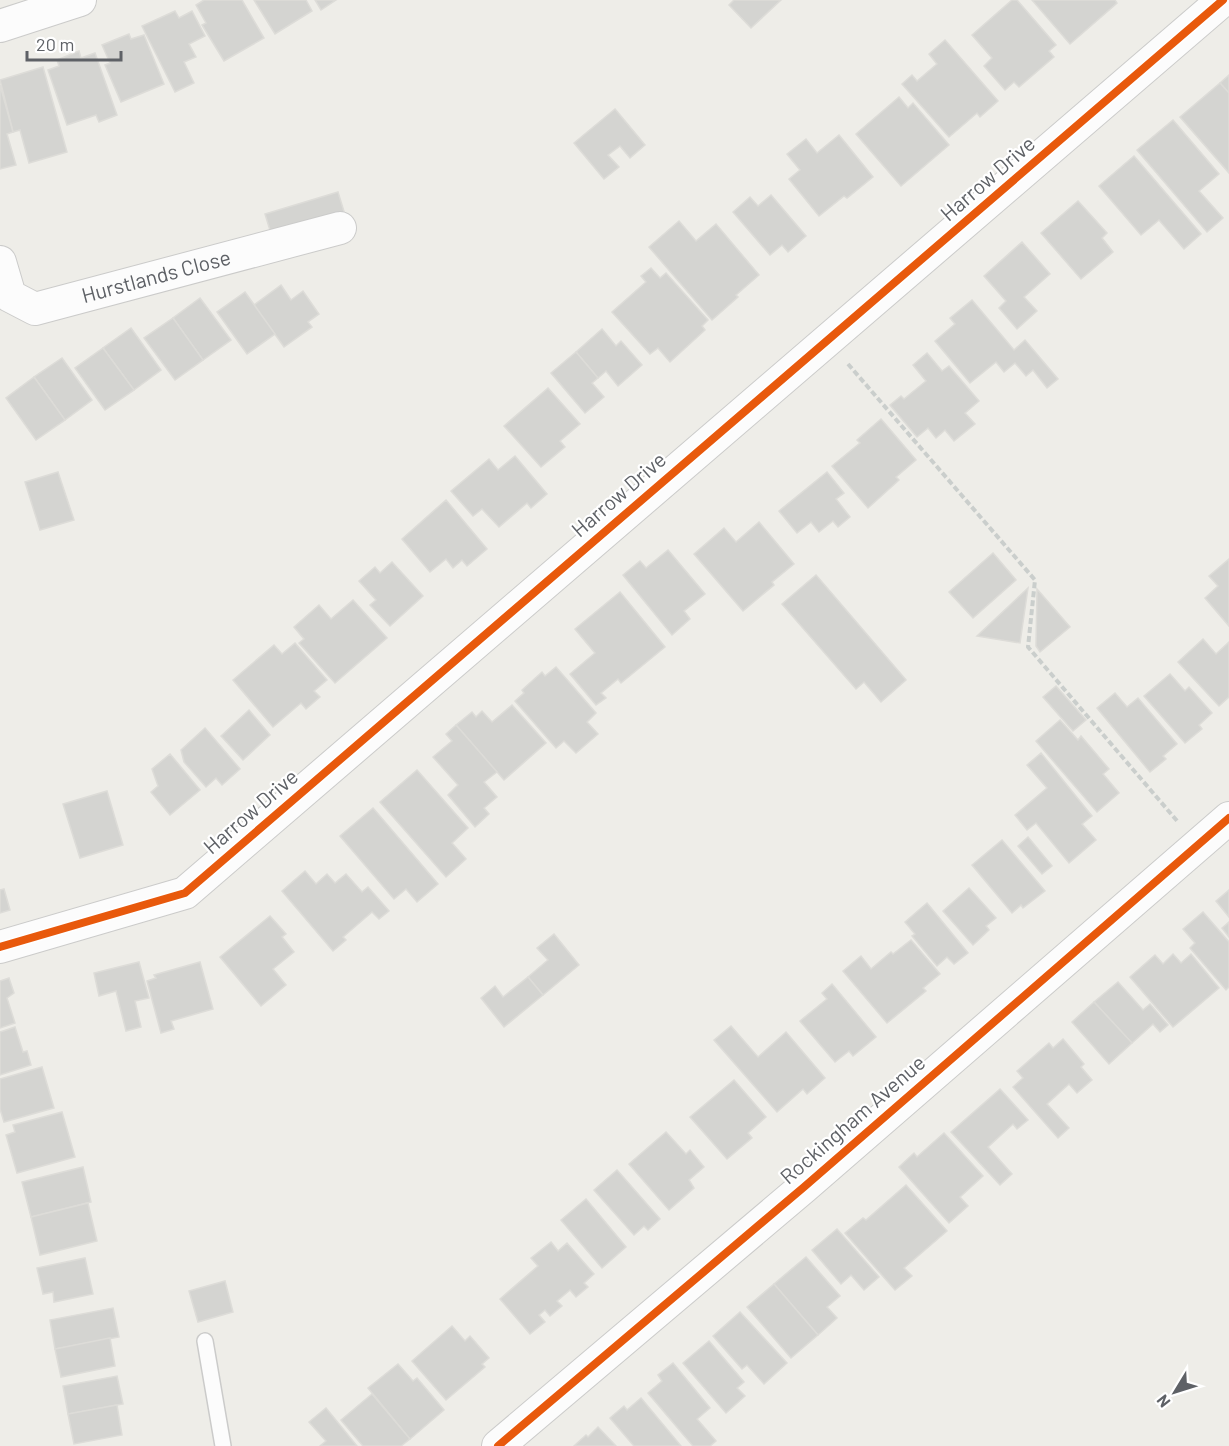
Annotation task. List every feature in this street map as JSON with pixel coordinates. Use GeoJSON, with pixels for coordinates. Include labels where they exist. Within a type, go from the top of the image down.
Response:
{"type":"FeatureCollection","features":[{"type":"Feature","properties":{"kind":"street"},"geometry":{"type":"LineString","coordinates":[[0,26],[80,0]]}},
{"type":"Feature","properties":{"kind":"street","name":"Harrow Drive"},"geometry":{"type":"LineString","coordinates":[[0,947],[185,892],[1223,0]]}},
{"type":"Feature","properties":{"kind":"street","name":"Hurstlands Close"},"geometry":{"type":"LineString","coordinates":[[0,262],[10,296],[35,309],[340,228]]}},
{"type":"Feature","properties":{"kind":"street","name":"Rockingham Avenue"},"geometry":{"type":"LineString","coordinates":[[498,1446],[804,1187],[1229,818]]}},
{"type":"Feature","properties":{"kind":"lane"},"geometry":{"type":"LineString","coordinates":[[205,1341],[223,1446]]}},
{"type":"Feature","properties":{"kind":"path"},"geometry":{"type":"LineString","coordinates":[[827,340],[1035,580],[1028,647],[1198,845]]}},
{"type":"Feature","properties":{"kind":"building"},"geometry":{"type":"Polygon","coordinates":[[[204,0],[242,0],[264,38],[224,61],[202,25],[206,23],[196,5],[204,0]]]}},
{"type":"Feature","properties":{"kind":"building"},"geometry":{"type":"Polygon","coordinates":[[[254,0],[306,0],[312,11],[275,34],[254,0]]]}},
{"type":"Feature","properties":{"kind":"building"},"geometry":{"type":"Polygon","coordinates":[[[315,0],[336,0],[321,10],[315,0]]]}},
{"type":"Feature","properties":{"kind":"building"},"geometry":{"type":"Polygon","coordinates":[[[734,0],[781,0],[751,28],[729,5],[734,0]]]}},
{"type":"Feature","properties":{"kind":"building"},"geometry":{"type":"Polygon","coordinates":[[[1012,0],[1017,0],[1056,45],[1049,51],[1054,57],[1019,87],[1014,82],[1005,90],[984,66],[992,58],[972,35],[1012,0]]]}},
{"type":"Feature","properties":{"kind":"building"},"geometry":{"type":"Polygon","coordinates":[[[1032,0],[1115,0],[1117,3],[1070,44],[1032,0]]]}},
{"type":"Feature","properties":{"kind":"building"},"geometry":{"type":"Polygon","coordinates":[[[175,11],[179,18],[192,11],[205,36],[189,44],[196,57],[184,62],[194,83],[175,92],[142,26],[175,11]]]}},
{"type":"Feature","properties":{"kind":"building"},"geometry":{"type":"Polygon","coordinates":[[[129,34],[131,39],[144,35],[164,84],[121,102],[105,65],[110,63],[102,45],[129,34]]]}},
{"type":"Feature","properties":{"kind":"building"},"geometry":{"type":"Polygon","coordinates":[[[945,40],[998,101],[980,117],[977,113],[949,137],[902,84],[912,75],[917,81],[937,64],[929,54],[945,40]]]}},
{"type":"Feature","properties":{"kind":"building"},"geometry":{"type":"Polygon","coordinates":[[[79,51],[81,58],[95,53],[117,115],[99,122],[96,115],[67,125],[48,70],[59,66],[57,60],[79,51]]]}},
{"type":"Feature","properties":{"kind":"building"},"geometry":{"type":"Polygon","coordinates":[[[43,67],[67,152],[29,163],[20,130],[13,132],[0,80],[43,67]]]}},
{"type":"Feature","properties":{"kind":"building"},"geometry":{"type":"Polygon","coordinates":[[[1229,75],[1229,93],[1220,83],[1229,75]]]}},
{"type":"Feature","properties":{"kind":"building"},"geometry":{"type":"Polygon","coordinates":[[[1220,83],[1229,93],[1229,173],[1180,117],[1220,83]]]}},
{"type":"Feature","properties":{"kind":"building"},"geometry":{"type":"Polygon","coordinates":[[[0,85],[13,132],[7,134],[16,165],[0,169],[0,85]]]}},
{"type":"Feature","properties":{"kind":"building"},"geometry":{"type":"Polygon","coordinates":[[[899,97],[908,108],[913,103],[949,145],[901,186],[856,134],[899,97]]]}},
{"type":"Feature","properties":{"kind":"building"},"geometry":{"type":"Polygon","coordinates":[[[615,109],[645,145],[630,158],[620,146],[608,155],[619,167],[604,179],[574,143],[615,109]]]}},
{"type":"Feature","properties":{"kind":"building"},"geometry":{"type":"Polygon","coordinates":[[[1173,120],[1219,174],[1199,191],[1223,218],[1207,232],[1137,150],[1173,120]]]}},
{"type":"Feature","properties":{"kind":"building"},"geometry":{"type":"Polygon","coordinates":[[[839,135],[873,177],[847,198],[844,196],[819,216],[789,179],[800,170],[787,154],[806,139],[817,153],[839,135]]]}},
{"type":"Feature","properties":{"kind":"building"},"geometry":{"type":"Polygon","coordinates":[[[1134,156],[1201,234],[1184,249],[1159,220],[1141,235],[1099,186],[1134,156]]]}},
{"type":"Feature","properties":{"kind":"building"},"geometry":{"type":"Polygon","coordinates":[[[338,192],[346,218],[273,240],[265,214],[338,192]]]}},
{"type":"Feature","properties":{"kind":"building"},"geometry":{"type":"Polygon","coordinates":[[[771,195],[806,236],[788,252],[782,245],[770,255],[733,212],[750,197],[758,206],[771,195]]]}},
{"type":"Feature","properties":{"kind":"building"},"geometry":{"type":"Polygon","coordinates":[[[1078,201],[1107,233],[1102,238],[1113,252],[1081,279],[1041,233],[1078,201]]]}},
{"type":"Feature","properties":{"kind":"building"},"geometry":{"type":"Polygon","coordinates":[[[679,221],[696,241],[716,224],[759,275],[712,320],[649,247],[679,221]]]}},
{"type":"Feature","properties":{"kind":"building"},"geometry":{"type":"Polygon","coordinates":[[[1022,242],[1050,274],[1024,297],[1037,311],[1017,329],[999,308],[1006,301],[984,276],[1022,242]]]}},
{"type":"Feature","properties":{"kind":"building"},"geometry":{"type":"Polygon","coordinates":[[[651,268],[660,278],[666,273],[708,320],[702,326],[705,330],[670,362],[658,348],[650,354],[612,312],[646,282],[641,276],[651,268]]]}},
{"type":"Feature","properties":{"kind":"building"},"geometry":{"type":"Polygon","coordinates":[[[281,285],[291,300],[303,291],[319,314],[308,322],[312,327],[284,347],[254,305],[281,285]]]}},
{"type":"Feature","properties":{"kind":"building"},"geometry":{"type":"Polygon","coordinates":[[[245,292],[275,334],[247,354],[217,312],[245,292]]]}},
{"type":"Feature","properties":{"kind":"building"},"geometry":{"type":"Polygon","coordinates":[[[200,298],[231,340],[203,360],[173,318],[200,298]]]}},
{"type":"Feature","properties":{"kind":"building"},"geometry":{"type":"Polygon","coordinates":[[[972,300],[1014,350],[1025,340],[1058,379],[1047,388],[1033,370],[1026,376],[1015,363],[1004,372],[996,362],[970,383],[935,341],[955,324],[950,318],[972,300]]]}},
{"type":"Feature","properties":{"kind":"building"},"geometry":{"type":"Polygon","coordinates":[[[173,318],[203,360],[175,380],[144,338],[173,318]]]}},
{"type":"Feature","properties":{"kind":"building"},"geometry":{"type":"Polygon","coordinates":[[[131,328],[161,370],[134,390],[103,348],[131,328]]]}},
{"type":"Feature","properties":{"kind":"building"},"geometry":{"type":"Polygon","coordinates":[[[602,329],[616,346],[621,341],[642,365],[618,386],[606,371],[598,378],[576,352],[602,329]]]}},
{"type":"Feature","properties":{"kind":"building"},"geometry":{"type":"Polygon","coordinates":[[[103,348],[134,390],[105,410],[75,368],[103,348]]]}},
{"type":"Feature","properties":{"kind":"building"},"geometry":{"type":"Polygon","coordinates":[[[576,352],[598,378],[592,383],[604,397],[585,413],[551,373],[576,352]]]}},
{"type":"Feature","properties":{"kind":"building"},"geometry":{"type":"Polygon","coordinates":[[[927,353],[942,371],[949,366],[979,401],[965,413],[975,424],[954,441],[945,430],[936,438],[928,428],[917,437],[890,405],[901,396],[904,399],[926,381],[913,365],[927,353]]]}},
{"type":"Feature","properties":{"kind":"building"},"geometry":{"type":"Polygon","coordinates":[[[62,358],[92,400],[65,420],[34,377],[62,358]]]}},
{"type":"Feature","properties":{"kind":"building"},"geometry":{"type":"Polygon","coordinates":[[[34,377],[65,420],[36,440],[6,398],[34,377]]]}},
{"type":"Feature","properties":{"kind":"building"},"geometry":{"type":"Polygon","coordinates":[[[548,388],[580,424],[560,441],[565,447],[541,467],[504,426],[548,388]]]}},
{"type":"Feature","properties":{"kind":"building"},"geometry":{"type":"Polygon","coordinates":[[[881,419],[916,460],[896,477],[899,480],[868,508],[832,466],[860,443],[857,440],[881,419]]]}},
{"type":"Feature","properties":{"kind":"building"},"geometry":{"type":"Polygon","coordinates":[[[515,456],[547,494],[531,508],[527,503],[499,527],[482,509],[473,516],[451,491],[489,459],[498,470],[515,456]]]}},
{"type":"Feature","properties":{"kind":"building"},"geometry":{"type":"Polygon","coordinates":[[[58,472],[74,520],[40,530],[25,482],[58,472]]]}},
{"type":"Feature","properties":{"kind":"building"},"geometry":{"type":"Polygon","coordinates":[[[827,472],[844,493],[836,499],[850,517],[838,527],[833,521],[819,532],[811,522],[797,533],[779,511],[827,472]]]}},
{"type":"Feature","properties":{"kind":"building"},"geometry":{"type":"Polygon","coordinates":[[[446,500],[487,549],[467,566],[462,560],[453,568],[446,559],[430,572],[402,539],[446,500]]]}},
{"type":"Feature","properties":{"kind":"building"},"geometry":{"type":"Polygon","coordinates":[[[759,522],[794,564],[772,582],[774,585],[743,611],[694,554],[724,528],[736,542],[759,522]]]}},
{"type":"Feature","properties":{"kind":"building"},"geometry":{"type":"Polygon","coordinates":[[[668,550],[705,594],[684,611],[690,619],[672,635],[623,575],[640,561],[646,568],[668,550]]]}},
{"type":"Feature","properties":{"kind":"building"},"geometry":{"type":"Polygon","coordinates":[[[993,553],[1016,580],[973,618],[949,592],[993,553]]]}},
{"type":"Feature","properties":{"kind":"building"},"geometry":{"type":"Polygon","coordinates":[[[1229,559],[1229,626],[1205,598],[1218,586],[1209,576],[1229,559]]]}},
{"type":"Feature","properties":{"kind":"building"},"geometry":{"type":"Polygon","coordinates":[[[392,562],[423,596],[390,626],[370,605],[376,600],[359,581],[375,567],[380,573],[392,562]]]}},
{"type":"Feature","properties":{"kind":"building"},"geometry":{"type":"Polygon","coordinates":[[[816,575],[906,680],[881,702],[864,682],[856,689],[782,604],[816,575]]]}},
{"type":"Feature","properties":{"kind":"building"},"geometry":{"type":"Polygon","coordinates":[[[1028,588],[1020,643],[977,636],[1028,588]]]}},
{"type":"Feature","properties":{"kind":"building"},"geometry":{"type":"Polygon","coordinates":[[[1037,589],[1070,627],[1040,652],[1036,646],[1037,589]]]}},
{"type":"Feature","properties":{"kind":"building"},"geometry":{"type":"Polygon","coordinates":[[[620,592],[665,647],[621,683],[618,679],[601,693],[606,698],[596,705],[570,674],[595,653],[575,629],[620,592]]]}},
{"type":"Feature","properties":{"kind":"building"},"geometry":{"type":"Polygon","coordinates":[[[353,600],[387,638],[335,683],[299,643],[304,639],[294,627],[319,605],[331,619],[353,600]]]}},
{"type":"Feature","properties":{"kind":"building"},"geometry":{"type":"Polygon","coordinates":[[[1203,639],[1216,654],[1229,642],[1229,697],[1219,706],[1178,662],[1203,639]]]}},
{"type":"Feature","properties":{"kind":"building"},"geometry":{"type":"Polygon","coordinates":[[[295,643],[327,680],[314,691],[320,697],[306,709],[301,703],[273,727],[233,680],[274,645],[282,654],[295,643]]]}},
{"type":"Feature","properties":{"kind":"building"},"geometry":{"type":"Polygon","coordinates":[[[556,667],[596,713],[587,722],[598,734],[576,753],[564,741],[556,748],[515,701],[524,693],[522,690],[542,672],[545,676],[556,667]]]}},
{"type":"Feature","properties":{"kind":"building"},"geometry":{"type":"Polygon","coordinates":[[[1170,674],[1185,691],[1189,687],[1212,713],[1199,725],[1202,729],[1185,743],[1144,696],[1170,674]]]}},
{"type":"Feature","properties":{"kind":"building"},"geometry":{"type":"Polygon","coordinates":[[[1056,686],[1086,720],[1073,731],[1043,697],[1056,686]]]}},
{"type":"Feature","properties":{"kind":"building"},"geometry":{"type":"Polygon","coordinates":[[[1115,693],[1127,707],[1138,698],[1177,744],[1163,756],[1166,759],[1150,772],[1097,708],[1115,693]]]}},
{"type":"Feature","properties":{"kind":"building"},"geometry":{"type":"Polygon","coordinates":[[[512,705],[546,743],[504,780],[456,725],[472,712],[476,717],[482,711],[492,722],[512,705]]]}},
{"type":"Feature","properties":{"kind":"building"},"geometry":{"type":"Polygon","coordinates":[[[249,710],[270,735],[243,760],[221,736],[249,710]]]}},
{"type":"Feature","properties":{"kind":"building"},"geometry":{"type":"Polygon","coordinates":[[[1060,720],[1078,740],[1081,736],[1109,769],[1103,774],[1119,793],[1097,812],[1036,741],[1060,720]]]}},
{"type":"Feature","properties":{"kind":"building"},"geometry":{"type":"Polygon","coordinates":[[[456,725],[497,772],[484,782],[497,797],[484,808],[489,814],[475,827],[448,795],[458,785],[433,757],[452,741],[446,734],[456,725]]]}},
{"type":"Feature","properties":{"kind":"building"},"geometry":{"type":"Polygon","coordinates":[[[205,728],[240,769],[222,785],[216,778],[206,787],[184,762],[181,750],[205,728]]]}},
{"type":"Feature","properties":{"kind":"building"},"geometry":{"type":"Polygon","coordinates":[[[1041,753],[1092,816],[1082,824],[1096,840],[1069,863],[1036,823],[1027,830],[1015,815],[1047,788],[1027,765],[1041,753]]]}},
{"type":"Feature","properties":{"kind":"building"},"geometry":{"type":"Polygon","coordinates":[[[170,754],[200,790],[170,815],[151,792],[158,786],[152,769],[170,754]]]}},
{"type":"Feature","properties":{"kind":"building"},"geometry":{"type":"Polygon","coordinates":[[[417,770],[468,828],[452,843],[466,859],[446,877],[380,802],[417,770]]]}},
{"type":"Feature","properties":{"kind":"building"},"geometry":{"type":"Polygon","coordinates":[[[107,791],[123,845],[80,858],[63,804],[107,791]]]}},
{"type":"Feature","properties":{"kind":"building"},"geometry":{"type":"Polygon","coordinates":[[[373,808],[438,884],[417,902],[406,889],[394,899],[340,836],[373,808]]]}},
{"type":"Feature","properties":{"kind":"building"},"geometry":{"type":"Polygon","coordinates":[[[1028,837],[1052,866],[1042,874],[1018,846],[1028,837]]]}},
{"type":"Feature","properties":{"kind":"building"},"geometry":{"type":"Polygon","coordinates":[[[1002,840],[1045,891],[1023,908],[1021,905],[1012,913],[972,865],[1002,840]]]}},
{"type":"Feature","properties":{"kind":"building"},"geometry":{"type":"Polygon","coordinates":[[[305,871],[316,884],[327,874],[335,883],[346,874],[362,892],[368,887],[389,911],[379,919],[372,912],[343,937],[346,940],[333,951],[282,891],[305,871]]]}},
{"type":"Feature","properties":{"kind":"building"},"geometry":{"type":"Polygon","coordinates":[[[969,888],[996,918],[986,926],[989,930],[973,945],[943,911],[969,888]]]}},
{"type":"Feature","properties":{"kind":"building"},"geometry":{"type":"Polygon","coordinates":[[[4,889],[10,910],[0,913],[0,890],[4,889]]]}},
{"type":"Feature","properties":{"kind":"building"},"geometry":{"type":"Polygon","coordinates":[[[1229,890],[1229,917],[1216,901],[1229,890]]]}},
{"type":"Feature","properties":{"kind":"building"},"geometry":{"type":"Polygon","coordinates":[[[927,903],[968,953],[954,964],[947,957],[937,966],[912,936],[915,934],[905,922],[927,903]]]}},
{"type":"Feature","properties":{"kind":"building"},"geometry":{"type":"Polygon","coordinates":[[[1203,912],[1229,942],[1229,987],[1226,990],[1190,948],[1195,943],[1183,929],[1203,912]]]}},
{"type":"Feature","properties":{"kind":"building"},"geometry":{"type":"Polygon","coordinates":[[[270,916],[286,934],[282,937],[294,952],[273,969],[286,985],[261,1006],[220,957],[270,916]]]}},
{"type":"Feature","properties":{"kind":"building"},"geometry":{"type":"Polygon","coordinates":[[[1229,922],[1229,937],[1222,928],[1229,922]]]}},
{"type":"Feature","properties":{"kind":"building"},"geometry":{"type":"Polygon","coordinates":[[[554,934],[579,965],[543,995],[528,977],[548,960],[537,948],[554,934]]]}},
{"type":"Feature","properties":{"kind":"building"},"geometry":{"type":"Polygon","coordinates":[[[911,940],[940,974],[923,988],[926,991],[887,1023],[843,971],[861,956],[871,969],[891,952],[893,954],[911,940]]]}},
{"type":"Feature","properties":{"kind":"building"},"geometry":{"type":"Polygon","coordinates":[[[1173,954],[1181,963],[1191,954],[1219,988],[1173,1027],[1130,977],[1155,955],[1163,964],[1173,954]]]}},
{"type":"Feature","properties":{"kind":"building"},"geometry":{"type":"Polygon","coordinates":[[[139,962],[149,998],[135,1001],[141,1027],[126,1031],[116,991],[99,996],[94,973],[139,962]]]}},
{"type":"Feature","properties":{"kind":"building"},"geometry":{"type":"Polygon","coordinates":[[[200,962],[213,1009],[171,1021],[174,1029],[161,1033],[147,981],[156,978],[154,975],[200,962]]]}},
{"type":"Feature","properties":{"kind":"building"},"geometry":{"type":"Polygon","coordinates":[[[528,977],[543,995],[504,1027],[481,998],[495,986],[503,997],[528,977]]]}},
{"type":"Feature","properties":{"kind":"building"},"geometry":{"type":"Polygon","coordinates":[[[9,978],[14,993],[7,998],[15,1023],[0,1028],[0,981],[9,978]]]}},
{"type":"Feature","properties":{"kind":"building"},"geometry":{"type":"Polygon","coordinates":[[[1118,982],[1143,1010],[1150,1004],[1168,1025],[1160,1032],[1153,1024],[1132,1043],[1094,1002],[1118,982]]]}},
{"type":"Feature","properties":{"kind":"building"},"geometry":{"type":"Polygon","coordinates":[[[832,984],[876,1037],[853,1056],[849,1051],[835,1062],[800,1021],[827,999],[822,993],[832,984]]]}},
{"type":"Feature","properties":{"kind":"building"},"geometry":{"type":"Polygon","coordinates":[[[1094,1002],[1132,1043],[1109,1064],[1072,1022],[1094,1002]]]}},
{"type":"Feature","properties":{"kind":"building"},"geometry":{"type":"Polygon","coordinates":[[[731,1026],[758,1057],[786,1032],[825,1078],[807,1094],[803,1089],[777,1112],[714,1040],[731,1026]]]}},
{"type":"Feature","properties":{"kind":"building"},"geometry":{"type":"Polygon","coordinates":[[[15,1027],[23,1052],[27,1051],[31,1065],[0,1075],[0,1032],[15,1027]]]}},
{"type":"Feature","properties":{"kind":"building"},"geometry":{"type":"Polygon","coordinates":[[[1063,1039],[1084,1064],[1081,1067],[1092,1080],[1077,1093],[1069,1084],[1047,1104],[1069,1128],[1058,1138],[1013,1087],[1023,1078],[1017,1071],[1049,1043],[1053,1048],[1063,1039]]]}},
{"type":"Feature","properties":{"kind":"building"},"geometry":{"type":"Polygon","coordinates":[[[42,1067],[54,1108],[4,1122],[0,1109],[0,1079],[42,1067]]]}},
{"type":"Feature","properties":{"kind":"building"},"geometry":{"type":"Polygon","coordinates":[[[734,1080],[766,1117],[748,1133],[752,1138],[727,1159],[690,1117],[734,1080]]]}},
{"type":"Feature","properties":{"kind":"building"},"geometry":{"type":"Polygon","coordinates":[[[1000,1089],[1028,1120],[1017,1129],[1013,1124],[988,1147],[1012,1174],[1000,1185],[951,1132],[1000,1089]]]}},
{"type":"Feature","properties":{"kind":"building"},"geometry":{"type":"Polygon","coordinates":[[[62,1112],[75,1157],[17,1173],[6,1135],[15,1132],[13,1125],[62,1112]]]}},
{"type":"Feature","properties":{"kind":"building"},"geometry":{"type":"Polygon","coordinates":[[[666,1132],[686,1154],[690,1150],[704,1167],[689,1180],[694,1188],[669,1210],[629,1164],[666,1132]]]}},
{"type":"Feature","properties":{"kind":"building"},"geometry":{"type":"Polygon","coordinates":[[[944,1133],[983,1176],[960,1197],[968,1206],[949,1223],[899,1167],[914,1153],[917,1157],[944,1133]]]}},
{"type":"Feature","properties":{"kind":"building"},"geometry":{"type":"Polygon","coordinates":[[[83,1167],[91,1202],[31,1217],[22,1182],[83,1167]]]}},
{"type":"Feature","properties":{"kind":"building"},"geometry":{"type":"Polygon","coordinates":[[[617,1170],[660,1219],[648,1230],[644,1226],[634,1235],[594,1190],[617,1170]]]}},
{"type":"Feature","properties":{"kind":"building"},"geometry":{"type":"Polygon","coordinates":[[[906,1185],[947,1231],[904,1268],[912,1276],[895,1290],[845,1233],[863,1218],[866,1220],[906,1185]]]}},
{"type":"Feature","properties":{"kind":"building"},"geometry":{"type":"Polygon","coordinates":[[[586,1199],[626,1247],[602,1268],[561,1220],[586,1199]]]}},
{"type":"Feature","properties":{"kind":"building"},"geometry":{"type":"Polygon","coordinates":[[[88,1203],[97,1241],[40,1255],[31,1217],[88,1203]]]}},
{"type":"Feature","properties":{"kind":"building"},"geometry":{"type":"Polygon","coordinates":[[[837,1229],[879,1277],[864,1290],[851,1275],[841,1284],[812,1250],[837,1229]]]}},
{"type":"Feature","properties":{"kind":"building"},"geometry":{"type":"Polygon","coordinates":[[[551,1242],[558,1251],[567,1243],[594,1274],[584,1283],[588,1287],[576,1297],[570,1290],[557,1301],[562,1306],[550,1316],[545,1310],[539,1315],[545,1322],[530,1334],[500,1299],[538,1266],[531,1258],[551,1242]]]}},
{"type":"Feature","properties":{"kind":"building"},"geometry":{"type":"Polygon","coordinates":[[[806,1257],[840,1296],[827,1307],[837,1318],[818,1335],[774,1284],[806,1257]]]}},
{"type":"Feature","properties":{"kind":"building"},"geometry":{"type":"Polygon","coordinates":[[[85,1258],[93,1294],[54,1302],[53,1292],[43,1294],[37,1268],[85,1258]]]}},
{"type":"Feature","properties":{"kind":"building"},"geometry":{"type":"Polygon","coordinates":[[[225,1281],[233,1312],[198,1322],[189,1291],[225,1281]]]}},
{"type":"Feature","properties":{"kind":"building"},"geometry":{"type":"Polygon","coordinates":[[[774,1284],[818,1335],[791,1358],[747,1307],[774,1284]]]}},
{"type":"Feature","properties":{"kind":"building"},"geometry":{"type":"Polygon","coordinates":[[[113,1308],[119,1337],[55,1349],[50,1320],[113,1308]]]}},
{"type":"Feature","properties":{"kind":"building"},"geometry":{"type":"Polygon","coordinates":[[[740,1312],[787,1363],[764,1384],[747,1365],[742,1369],[713,1336],[740,1312]]]}},
{"type":"Feature","properties":{"kind":"building"},"geometry":{"type":"Polygon","coordinates":[[[452,1326],[465,1341],[470,1336],[489,1358],[482,1364],[485,1367],[446,1400],[412,1361],[452,1326]]]}},
{"type":"Feature","properties":{"kind":"building"},"geometry":{"type":"Polygon","coordinates":[[[110,1338],[115,1366],[61,1377],[55,1349],[110,1338]]]}},
{"type":"Feature","properties":{"kind":"building"},"geometry":{"type":"Polygon","coordinates":[[[709,1341],[744,1382],[737,1388],[745,1396],[726,1413],[683,1363],[709,1341]]]}},
{"type":"Feature","properties":{"kind":"building"},"geometry":{"type":"Polygon","coordinates":[[[673,1363],[710,1408],[697,1419],[716,1441],[710,1446],[693,1446],[648,1393],[662,1381],[658,1375],[673,1363]]]}},
{"type":"Feature","properties":{"kind":"building"},"geometry":{"type":"Polygon","coordinates":[[[398,1364],[413,1381],[417,1378],[444,1410],[410,1439],[368,1388],[398,1364]]]}},
{"type":"Feature","properties":{"kind":"building"},"geometry":{"type":"Polygon","coordinates":[[[117,1376],[123,1404],[68,1414],[63,1386],[117,1376]]]}},
{"type":"Feature","properties":{"kind":"building"},"geometry":{"type":"Polygon","coordinates":[[[372,1394],[410,1439],[401,1446],[363,1446],[341,1420],[372,1394]]]}},
{"type":"Feature","properties":{"kind":"building"},"geometry":{"type":"Polygon","coordinates":[[[641,1398],[681,1446],[634,1446],[610,1418],[624,1406],[627,1410],[641,1398]]]}},
{"type":"Feature","properties":{"kind":"building"},"geometry":{"type":"Polygon","coordinates":[[[117,1405],[122,1435],[74,1444],[68,1414],[117,1405]]]}},
{"type":"Feature","properties":{"kind":"building"},"geometry":{"type":"Polygon","coordinates":[[[326,1408],[357,1446],[320,1446],[326,1441],[309,1422],[326,1408]]]}},
{"type":"Feature","properties":{"kind":"building"},"geometry":{"type":"Polygon","coordinates":[[[598,1427],[616,1446],[574,1446],[586,1435],[588,1437],[598,1427]]]}},
{"type":"Feature","properties":{"kind":"cycle path"},"geometry":{"type":"LineString","coordinates":[[0,947],[185,893],[1223,0]]}},
{"type":"Feature","properties":{"kind":"cycle path"},"geometry":{"type":"LineString","coordinates":[[498,1446],[804,1187],[1229,818]]}}]}
